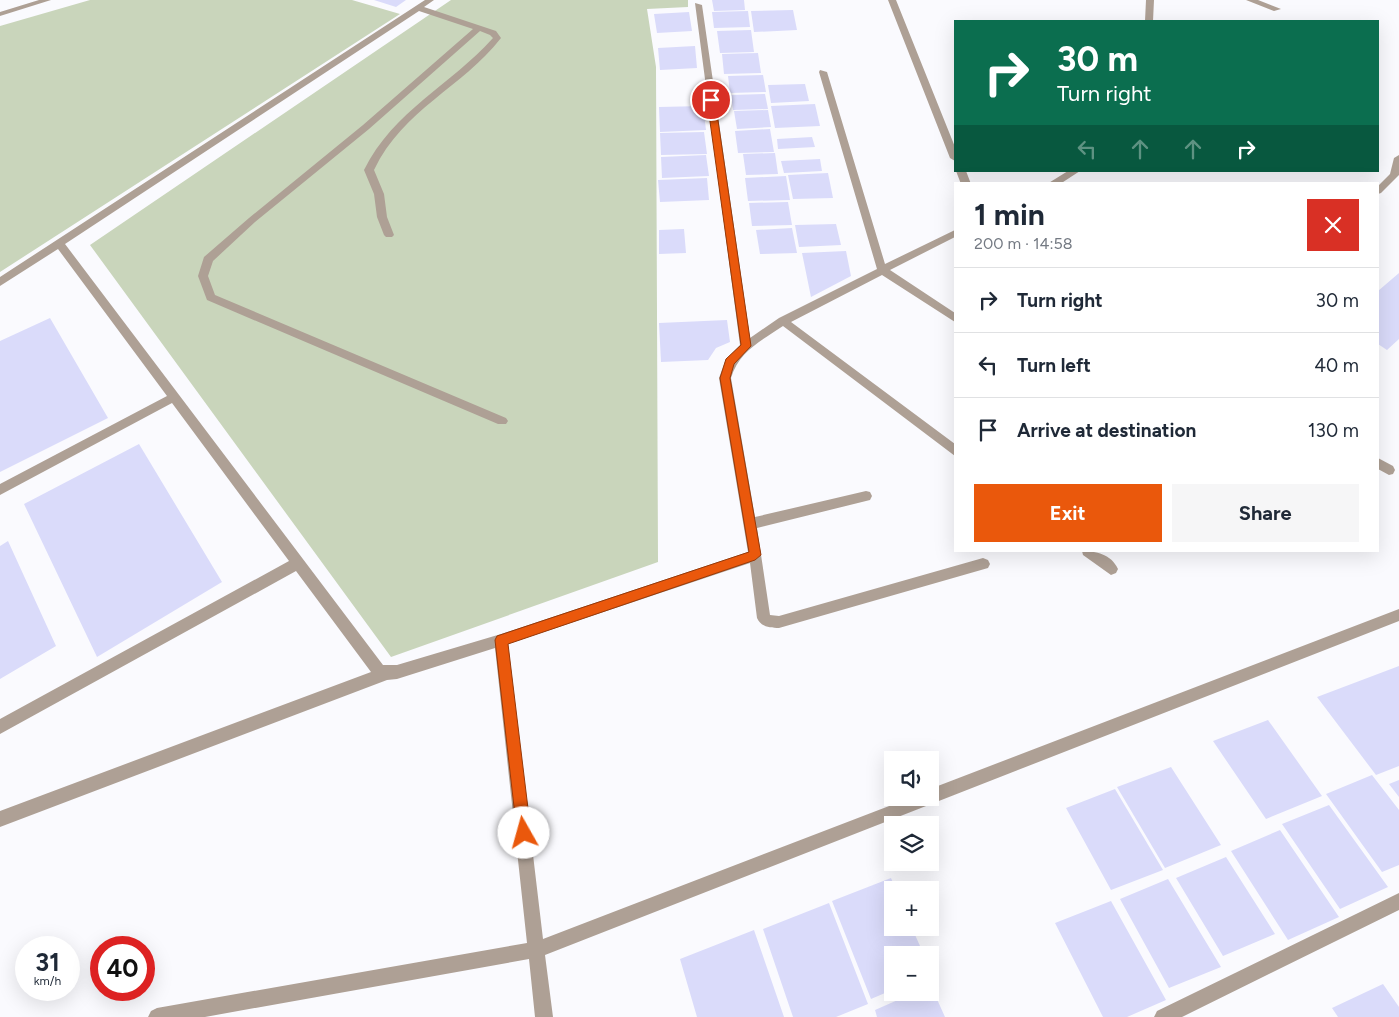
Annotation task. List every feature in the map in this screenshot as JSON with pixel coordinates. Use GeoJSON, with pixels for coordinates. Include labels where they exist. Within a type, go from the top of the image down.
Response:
{"type":"FeatureCollection","features":[{"type":"Feature","properties":{"kind":"street"},"geometry":{"type":"LineString","coordinates":[[0,14],[46,0]]}},
{"type":"Feature","properties":{"kind":"street"},"geometry":{"type":"LineString","coordinates":[[0,282],[430,0]]}},
{"type":"Feature","properties":{"kind":"street"},"geometry":{"type":"LineString","coordinates":[[892,0],[954,155]]}},
{"type":"Feature","properties":{"kind":"street"},"geometry":{"type":"LineString","coordinates":[[1149,20],[1150,0]]}},
{"type":"Feature","properties":{"kind":"street"},"geometry":{"type":"LineString","coordinates":[[1250,0],[1277,9]]}},
{"type":"Feature","properties":{"kind":"street"},"geometry":{"type":"LineString","coordinates":[[698,5],[746,346]]}},
{"type":"Feature","properties":{"kind":"street"},"geometry":{"type":"LineString","coordinates":[[389,235],[382,217],[379,194],[370,170],[375,155],[403,123],[497,38],[493,33],[419,8]]}},
{"type":"Feature","properties":{"kind":"street"},"geometry":{"type":"LineString","coordinates":[[479,28],[366,127],[252,220],[208,260],[202,276],[211,297],[502,421]]}},
{"type":"Feature","properties":{"kind":"street"},"geometry":{"type":"LineString","coordinates":[[823,72],[882,270],[954,317]]}},
{"type":"Feature","properties":{"kind":"street"},"geometry":{"type":"LineString","coordinates":[[1379,190],[1394,175],[1399,158]]}},
{"type":"Feature","properties":{"kind":"street"},"geometry":{"type":"LineString","coordinates":[[1056,182],[1073,172]]}},
{"type":"Feature","properties":{"kind":"street"},"geometry":{"type":"LineString","coordinates":[[954,234],[783,321],[746,346],[730,362],[725,378],[764,618],[770,622],[779,622],[983,564]]}},
{"type":"Feature","properties":{"kind":"street"},"geometry":{"type":"LineString","coordinates":[[60,244],[379,671],[387,673]]}},
{"type":"Feature","properties":{"kind":"street"},"geometry":{"type":"LineString","coordinates":[[783,321],[954,450]]}},
{"type":"Feature","properties":{"kind":"street"},"geometry":{"type":"LineString","coordinates":[[0,490],[174,397]]}},
{"type":"Feature","properties":{"kind":"street"},"geometry":{"type":"LineString","coordinates":[[1379,464],[1389,470]]}},
{"type":"Feature","properties":{"kind":"street"},"geometry":{"type":"LineString","coordinates":[[750,524],[866,496]]}},
{"type":"Feature","properties":{"kind":"street"},"geometry":{"type":"LineString","coordinates":[[1089,552],[1111,569]]}},
{"type":"Feature","properties":{"kind":"street"},"geometry":{"type":"LineString","coordinates":[[0,819],[387,673],[501,640],[755,555]]}},
{"type":"Feature","properties":{"kind":"street"},"geometry":{"type":"LineString","coordinates":[[0,726],[298,563]]}},
{"type":"Feature","properties":{"kind":"street"},"geometry":{"type":"LineString","coordinates":[[939,793],[1399,615]]}},
{"type":"Feature","properties":{"kind":"street"},"geometry":{"type":"LineString","coordinates":[[501,640],[538,949],[544,1017]]}},
{"type":"Feature","properties":{"kind":"street"},"geometry":{"type":"LineString","coordinates":[[157,1017],[538,949],[906,806]]}},
{"type":"Feature","properties":{"kind":"street"},"geometry":{"type":"LineString","coordinates":[[1163,1017],[1399,901]]}},
{"type":"Feature","properties":{"kind":"green space"},"geometry":{"type":"Polygon","coordinates":[[[90,0],[352,0],[400,14],[0,272],[0,26],[90,0]]]}},
{"type":"Feature","properties":{"kind":"green space"},"geometry":{"type":"Polygon","coordinates":[[[451,0],[688,0],[688,7],[647,9],[656,67],[658,562],[391,657],[90,245],[451,0]]]}},
{"type":"Feature","properties":{"kind":"building"},"geometry":{"type":"Polygon","coordinates":[[[374,0],[406,0],[396,7],[374,0]]]}},
{"type":"Feature","properties":{"kind":"building"},"geometry":{"type":"Polygon","coordinates":[[[712,0],[744,0],[745,10],[714,11],[712,0]]]}},
{"type":"Feature","properties":{"kind":"building"},"geometry":{"type":"Polygon","coordinates":[[[793,10],[797,30],[754,32],[751,11],[793,10]]]}},
{"type":"Feature","properties":{"kind":"building"},"geometry":{"type":"Polygon","coordinates":[[[748,11],[750,27],[714,28],[712,12],[748,11]]]}},
{"type":"Feature","properties":{"kind":"building"},"geometry":{"type":"Polygon","coordinates":[[[689,12],[692,31],[657,33],[654,14],[689,12]]]}},
{"type":"Feature","properties":{"kind":"building"},"geometry":{"type":"Polygon","coordinates":[[[751,30],[754,52],[720,53],[717,31],[751,30]]]}},
{"type":"Feature","properties":{"kind":"building"},"geometry":{"type":"Polygon","coordinates":[[[695,46],[697,68],[660,70],[658,48],[695,46]]]}},
{"type":"Feature","properties":{"kind":"building"},"geometry":{"type":"Polygon","coordinates":[[[758,53],[761,73],[724,74],[722,54],[758,53]]]}},
{"type":"Feature","properties":{"kind":"building"},"geometry":{"type":"Polygon","coordinates":[[[763,75],[766,92],[730,93],[728,76],[763,75]]]}},
{"type":"Feature","properties":{"kind":"building"},"geometry":{"type":"Polygon","coordinates":[[[805,84],[809,101],[771,103],[768,85],[805,84]]]}},
{"type":"Feature","properties":{"kind":"building"},"geometry":{"type":"Polygon","coordinates":[[[765,94],[768,109],[733,110],[731,95],[765,94]]]}},
{"type":"Feature","properties":{"kind":"building"},"geometry":{"type":"Polygon","coordinates":[[[815,104],[820,126],[775,128],[771,106],[815,104]]]}},
{"type":"Feature","properties":{"kind":"building"},"geometry":{"type":"Polygon","coordinates":[[[703,106],[706,130],[660,132],[659,107],[703,106]]]}},
{"type":"Feature","properties":{"kind":"building"},"geometry":{"type":"Polygon","coordinates":[[[768,110],[771,127],[737,129],[734,111],[768,110]]]}},
{"type":"Feature","properties":{"kind":"building"},"geometry":{"type":"Polygon","coordinates":[[[770,129],[774,152],[738,153],[735,131],[770,129]]]}},
{"type":"Feature","properties":{"kind":"building"},"geometry":{"type":"Polygon","coordinates":[[[704,132],[707,154],[661,155],[660,133],[704,132]]]}},
{"type":"Feature","properties":{"kind":"building"},"geometry":{"type":"Polygon","coordinates":[[[812,137],[815,147],[778,149],[777,139],[812,137]]]}},
{"type":"Feature","properties":{"kind":"building"},"geometry":{"type":"Polygon","coordinates":[[[775,153],[778,174],[746,175],[743,154],[775,153]]]}},
{"type":"Feature","properties":{"kind":"building"},"geometry":{"type":"Polygon","coordinates":[[[706,155],[709,176],[662,178],[661,157],[706,155]]]}},
{"type":"Feature","properties":{"kind":"building"},"geometry":{"type":"Polygon","coordinates":[[[820,159],[822,171],[784,173],[781,161],[820,159]]]}},
{"type":"Feature","properties":{"kind":"building"},"geometry":{"type":"Polygon","coordinates":[[[828,173],[833,198],[793,199],[788,175],[828,173]]]}},
{"type":"Feature","properties":{"kind":"building"},"geometry":{"type":"Polygon","coordinates":[[[786,176],[790,200],[748,201],[745,178],[786,176]]]}},
{"type":"Feature","properties":{"kind":"building"},"geometry":{"type":"Polygon","coordinates":[[[707,178],[709,200],[660,202],[658,180],[707,178]]]}},
{"type":"Feature","properties":{"kind":"building"},"geometry":{"type":"Polygon","coordinates":[[[788,202],[792,225],[752,226],[749,203],[788,202]]]}},
{"type":"Feature","properties":{"kind":"building"},"geometry":{"type":"Polygon","coordinates":[[[836,224],[841,245],[799,247],[795,225],[836,224]]]}},
{"type":"Feature","properties":{"kind":"building"},"geometry":{"type":"Polygon","coordinates":[[[792,228],[797,253],[760,254],[756,230],[792,228]]]}},
{"type":"Feature","properties":{"kind":"building"},"geometry":{"type":"Polygon","coordinates":[[[684,229],[686,253],[659,254],[659,230],[684,229]]]}},
{"type":"Feature","properties":{"kind":"building"},"geometry":{"type":"Polygon","coordinates":[[[846,251],[851,276],[811,297],[802,253],[846,251]]]}},
{"type":"Feature","properties":{"kind":"building"},"geometry":{"type":"Polygon","coordinates":[[[1399,273],[1399,339],[1387,350],[1379,345],[1379,290],[1399,273]]]}},
{"type":"Feature","properties":{"kind":"building"},"geometry":{"type":"Polygon","coordinates":[[[50,318],[108,418],[0,472],[0,341],[50,318]]]}},
{"type":"Feature","properties":{"kind":"building"},"geometry":{"type":"Polygon","coordinates":[[[727,320],[730,342],[716,348],[708,360],[661,362],[659,323],[727,320]]]}},
{"type":"Feature","properties":{"kind":"building"},"geometry":{"type":"Polygon","coordinates":[[[139,444],[222,582],[97,657],[24,504],[139,444]]]}},
{"type":"Feature","properties":{"kind":"building"},"geometry":{"type":"Polygon","coordinates":[[[8,541],[56,646],[0,679],[0,546],[8,541]]]}},
{"type":"Feature","properties":{"kind":"building"},"geometry":{"type":"Polygon","coordinates":[[[1399,666],[1399,766],[1376,775],[1317,697],[1399,666]]]}},
{"type":"Feature","properties":{"kind":"building"},"geometry":{"type":"Polygon","coordinates":[[[1268,720],[1322,796],[1266,819],[1213,741],[1268,720]]]}},
{"type":"Feature","properties":{"kind":"building"},"geometry":{"type":"Polygon","coordinates":[[[1171,767],[1221,845],[1165,868],[1117,787],[1171,767]]]}},
{"type":"Feature","properties":{"kind":"building"},"geometry":{"type":"Polygon","coordinates":[[[1372,775],[1399,810],[1399,865],[1382,872],[1326,794],[1372,775]]]}},
{"type":"Feature","properties":{"kind":"building"},"geometry":{"type":"Polygon","coordinates":[[[1399,780],[1399,797],[1389,784],[1399,780]]]}},
{"type":"Feature","properties":{"kind":"building"},"geometry":{"type":"Polygon","coordinates":[[[1115,789],[1163,870],[1111,890],[1066,808],[1115,789]]]}},
{"type":"Feature","properties":{"kind":"building"},"geometry":{"type":"Polygon","coordinates":[[[1329,805],[1388,887],[1340,909],[1282,824],[1329,805]]]}},
{"type":"Feature","properties":{"kind":"building"},"geometry":{"type":"Polygon","coordinates":[[[1280,830],[1339,917],[1288,940],[1231,851],[1280,830]]]}},
{"type":"Feature","properties":{"kind":"building"},"geometry":{"type":"Polygon","coordinates":[[[1226,857],[1275,934],[1223,956],[1176,878],[1226,857]]]}},
{"type":"Feature","properties":{"kind":"building"},"geometry":{"type":"Polygon","coordinates":[[[891,878],[892,881],[884,881],[884,936],[916,936],[920,946],[884,946],[884,993],[871,999],[832,901],[891,878]]]}},
{"type":"Feature","properties":{"kind":"building"},"geometry":{"type":"Polygon","coordinates":[[[1168,879],[1221,967],[1169,988],[1120,899],[1168,879]]]}},
{"type":"Feature","properties":{"kind":"building"},"geometry":{"type":"Polygon","coordinates":[[[1111,901],[1166,1000],[1127,1017],[1103,1017],[1055,923],[1111,901]]]}},
{"type":"Feature","properties":{"kind":"building"},"geometry":{"type":"Polygon","coordinates":[[[829,903],[868,1004],[836,1017],[793,1017],[763,929],[829,903]]]}},
{"type":"Feature","properties":{"kind":"building"},"geometry":{"type":"Polygon","coordinates":[[[754,930],[784,1017],[697,1017],[680,959],[754,930]]]}},
{"type":"Feature","properties":{"kind":"building"},"geometry":{"type":"Polygon","coordinates":[[[1383,984],[1399,1007],[1399,1017],[1338,1017],[1332,1008],[1383,984]]]}},
{"type":"Feature","properties":{"kind":"building"},"geometry":{"type":"Polygon","coordinates":[[[896,1001],[938,1001],[945,1017],[877,1017],[875,1010],[896,1001]]]}},
{"type":"Feature","properties":{"kind":"route"},"geometry":{"type":"LineString","coordinates":[[524,833],[501,640],[755,555],[725,378],[730,362],[746,346],[711,100]]}}]}
